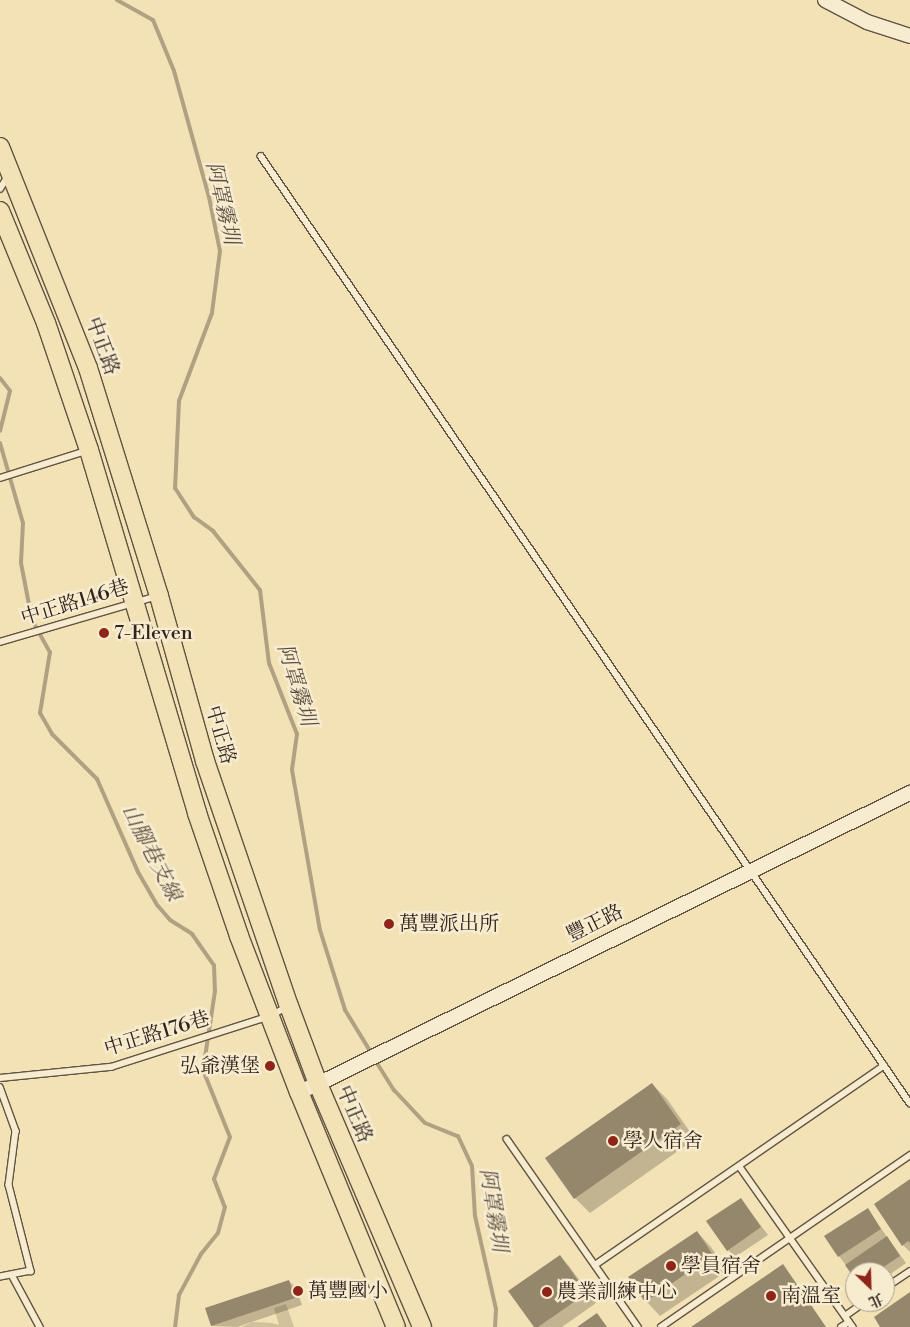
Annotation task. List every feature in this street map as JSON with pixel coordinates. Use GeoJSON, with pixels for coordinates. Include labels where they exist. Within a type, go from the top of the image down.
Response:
{"type":"FeatureCollection","features":[{"type":"Feature","properties":{"kind":"main road","name":"中正路"},"geometry":{"type":"LineString","coordinates":[[0,147],[5,173],[88,368],[159,596],[205,761],[289,1006],[318,1084],[422,1327]]}},
{"type":"Feature","properties":{"kind":"main road"},"geometry":{"type":"LineString","coordinates":[[0,211],[46,323],[90,450],[197,813],[239,936],[299,1092],[396,1327]]}},
{"type":"Feature","properties":{"kind":"street"},"geometry":{"type":"LineString","coordinates":[[825,0],[868,22],[910,36]]}},
{"type":"Feature","properties":{"kind":"street","name":"豐正路"},"geometry":{"type":"LineString","coordinates":[[299,1092],[910,793]]}},
{"type":"Feature","properties":{"kind":"lane"},"geometry":{"type":"LineString","coordinates":[[261,156],[752,869],[910,1102]]}},
{"type":"Feature","properties":{"kind":"lane"},"geometry":{"type":"LineString","coordinates":[[0,189],[5,173]]}},
{"type":"Feature","properties":{"kind":"lane"},"geometry":{"type":"LineString","coordinates":[[0,478],[90,450]]}},
{"type":"Feature","properties":{"kind":"lane","name":"中正路146巷"},"geometry":{"type":"LineString","coordinates":[[0,642],[159,596]]}},
{"type":"Feature","properties":{"kind":"lane","name":"中正路176巷"},"geometry":{"type":"LineString","coordinates":[[0,1078],[111,1067],[270,1016],[289,1006]]}},
{"type":"Feature","properties":{"kind":"lane"},"geometry":{"type":"LineString","coordinates":[[595,1265],[740,1167],[884,1066]]}},
{"type":"Feature","properties":{"kind":"lane"},"geometry":{"type":"LineString","coordinates":[[0,1087],[16,1132],[9,1185],[32,1271],[0,1277]]}},
{"type":"Feature","properties":{"kind":"lane"},"geometry":{"type":"LineString","coordinates":[[507,1139],[638,1327]]}},
{"type":"Feature","properties":{"kind":"lane"},"geometry":{"type":"LineString","coordinates":[[661,1327],[910,1155]]}},
{"type":"Feature","properties":{"kind":"lane"},"geometry":{"type":"LineString","coordinates":[[740,1167],[849,1322]]}},
{"type":"Feature","properties":{"kind":"lane"},"geometry":{"type":"LineString","coordinates":[[895,1281],[910,1270]]}},
{"type":"Feature","properties":{"kind":"lane"},"geometry":{"type":"LineString","coordinates":[[12,1275],[40,1327]]}},
{"type":"Feature","properties":{"kind":"lane"},"geometry":{"type":"LineString","coordinates":[[841,1327],[849,1322],[857,1312]]}},
{"type":"Feature","properties":{"kind":"shaded area"},"geometry":{"type":"Polygon","coordinates":[[[286,1304],[294,1327],[241,1327],[252,1322],[279,1325],[274,1308],[286,1304]]]}},
{"type":"Feature","properties":{"kind":"building","name":"學人宿舍"},"geometry":{"type":"Polygon","coordinates":[[[652,1083],[681,1124],[574,1199],[545,1158],[652,1083]]]}},
{"type":"Feature","properties":{"kind":"building"},"geometry":{"type":"Polygon","coordinates":[[[910,1179],[910,1243],[908,1241],[902,1246],[874,1204],[910,1179]]]}},
{"type":"Feature","properties":{"kind":"building"},"geometry":{"type":"Polygon","coordinates":[[[741,1198],[761,1227],[727,1251],[706,1221],[741,1198]]]}},
{"type":"Feature","properties":{"kind":"building"},"geometry":{"type":"Polygon","coordinates":[[[868,1208],[881,1229],[838,1257],[824,1236],[868,1208]]]}},
{"type":"Feature","properties":{"kind":"building","name":"學員宿舍"},"geometry":{"type":"Polygon","coordinates":[[[697,1231],[713,1255],[645,1302],[628,1277],[697,1231]]]}},
{"type":"Feature","properties":{"kind":"building"},"geometry":{"type":"Polygon","coordinates":[[[887,1236],[900,1256],[891,1262],[849,1262],[887,1236]]]}},
{"type":"Feature","properties":{"kind":"building","name":"農業訓練中心"},"geometry":{"type":"Polygon","coordinates":[[[560,1255],[587,1293],[538,1327],[534,1327],[508,1291],[560,1255]]]}},
{"type":"Feature","properties":{"kind":"building","name":"南溫室"},"geometry":{"type":"Polygon","coordinates":[[[783,1264],[826,1327],[691,1327],[783,1264]]]}},
{"type":"Feature","properties":{"kind":"building"},"geometry":{"type":"Polygon","coordinates":[[[289,1280],[295,1298],[211,1326],[205,1308],[289,1280]]]}},
{"type":"Feature","properties":{"kind":"building"},"geometry":{"type":"Polygon","coordinates":[[[910,1292],[910,1327],[880,1327],[874,1317],[881,1312],[895,1312],[895,1302],[910,1292]]]}},
{"type":"Feature","properties":{"kind":"building"},"geometry":{"type":"Polygon","coordinates":[[[597,1313],[607,1327],[577,1327],[597,1313]]]}},
{"type":"Feature","properties":{"kind":"waterway","name":"阿罩霧圳"},"geometry":{"type":"LineString","coordinates":[[117,0],[153,20],[174,71],[209,197],[220,251],[212,313],[179,401],[175,488],[194,517],[213,531],[260,590],[269,663],[297,734],[292,770],[320,930],[345,1010],[372,1054]]}},
{"type":"Feature","properties":{"kind":"waterway","name":"山腳巷支線"},"geometry":{"type":"LineString","coordinates":[[0,378],[10,391],[0,431]]}},
{"type":"Feature","properties":{"kind":"waterway","name":"山腳巷支線"},"geometry":{"type":"LineString","coordinates":[[0,443],[23,523],[21,563],[32,620],[50,652],[40,713],[52,734],[97,779],[138,872],[158,906],[170,920],[192,934],[214,965],[215,991],[203,1070],[230,1137],[214,1179],[225,1207],[218,1233],[201,1254],[179,1295],[175,1327]]}},
{"type":"Feature","properties":{"kind":"waterway","name":"阿罩霧圳"},"geometry":{"type":"LineString","coordinates":[[375,1060],[394,1090],[425,1123],[458,1136],[472,1166],[475,1216],[496,1309],[495,1327]]}},
{"type":"Feature","properties":{"kind":"place","name":"7-Eleven"},"geometry":{"type":"Point","coordinates":[104,633]}},
{"type":"Feature","properties":{"kind":"place","name":"萬豐派出所"},"geometry":{"type":"Point","coordinates":[389,924]}},
{"type":"Feature","properties":{"kind":"place","name":"弘爺漢堡"},"geometry":{"type":"Point","coordinates":[270,1066]}},
{"type":"Feature","properties":{"kind":"place","name":"學人宿舍"},"geometry":{"type":"Point","coordinates":[613,1141]}},
{"type":"Feature","properties":{"kind":"place","name":"學員宿舍"},"geometry":{"type":"Point","coordinates":[671,1266]}},
{"type":"Feature","properties":{"kind":"place","name":"萬豐國小"},"geometry":{"type":"Point","coordinates":[298,1291]}},
{"type":"Feature","properties":{"kind":"place","name":"農業訓練中心"},"geometry":{"type":"Point","coordinates":[547,1292]}},
{"type":"Feature","properties":{"kind":"place","name":"南溫室"},"geometry":{"type":"Point","coordinates":[771,1296]}}]}
